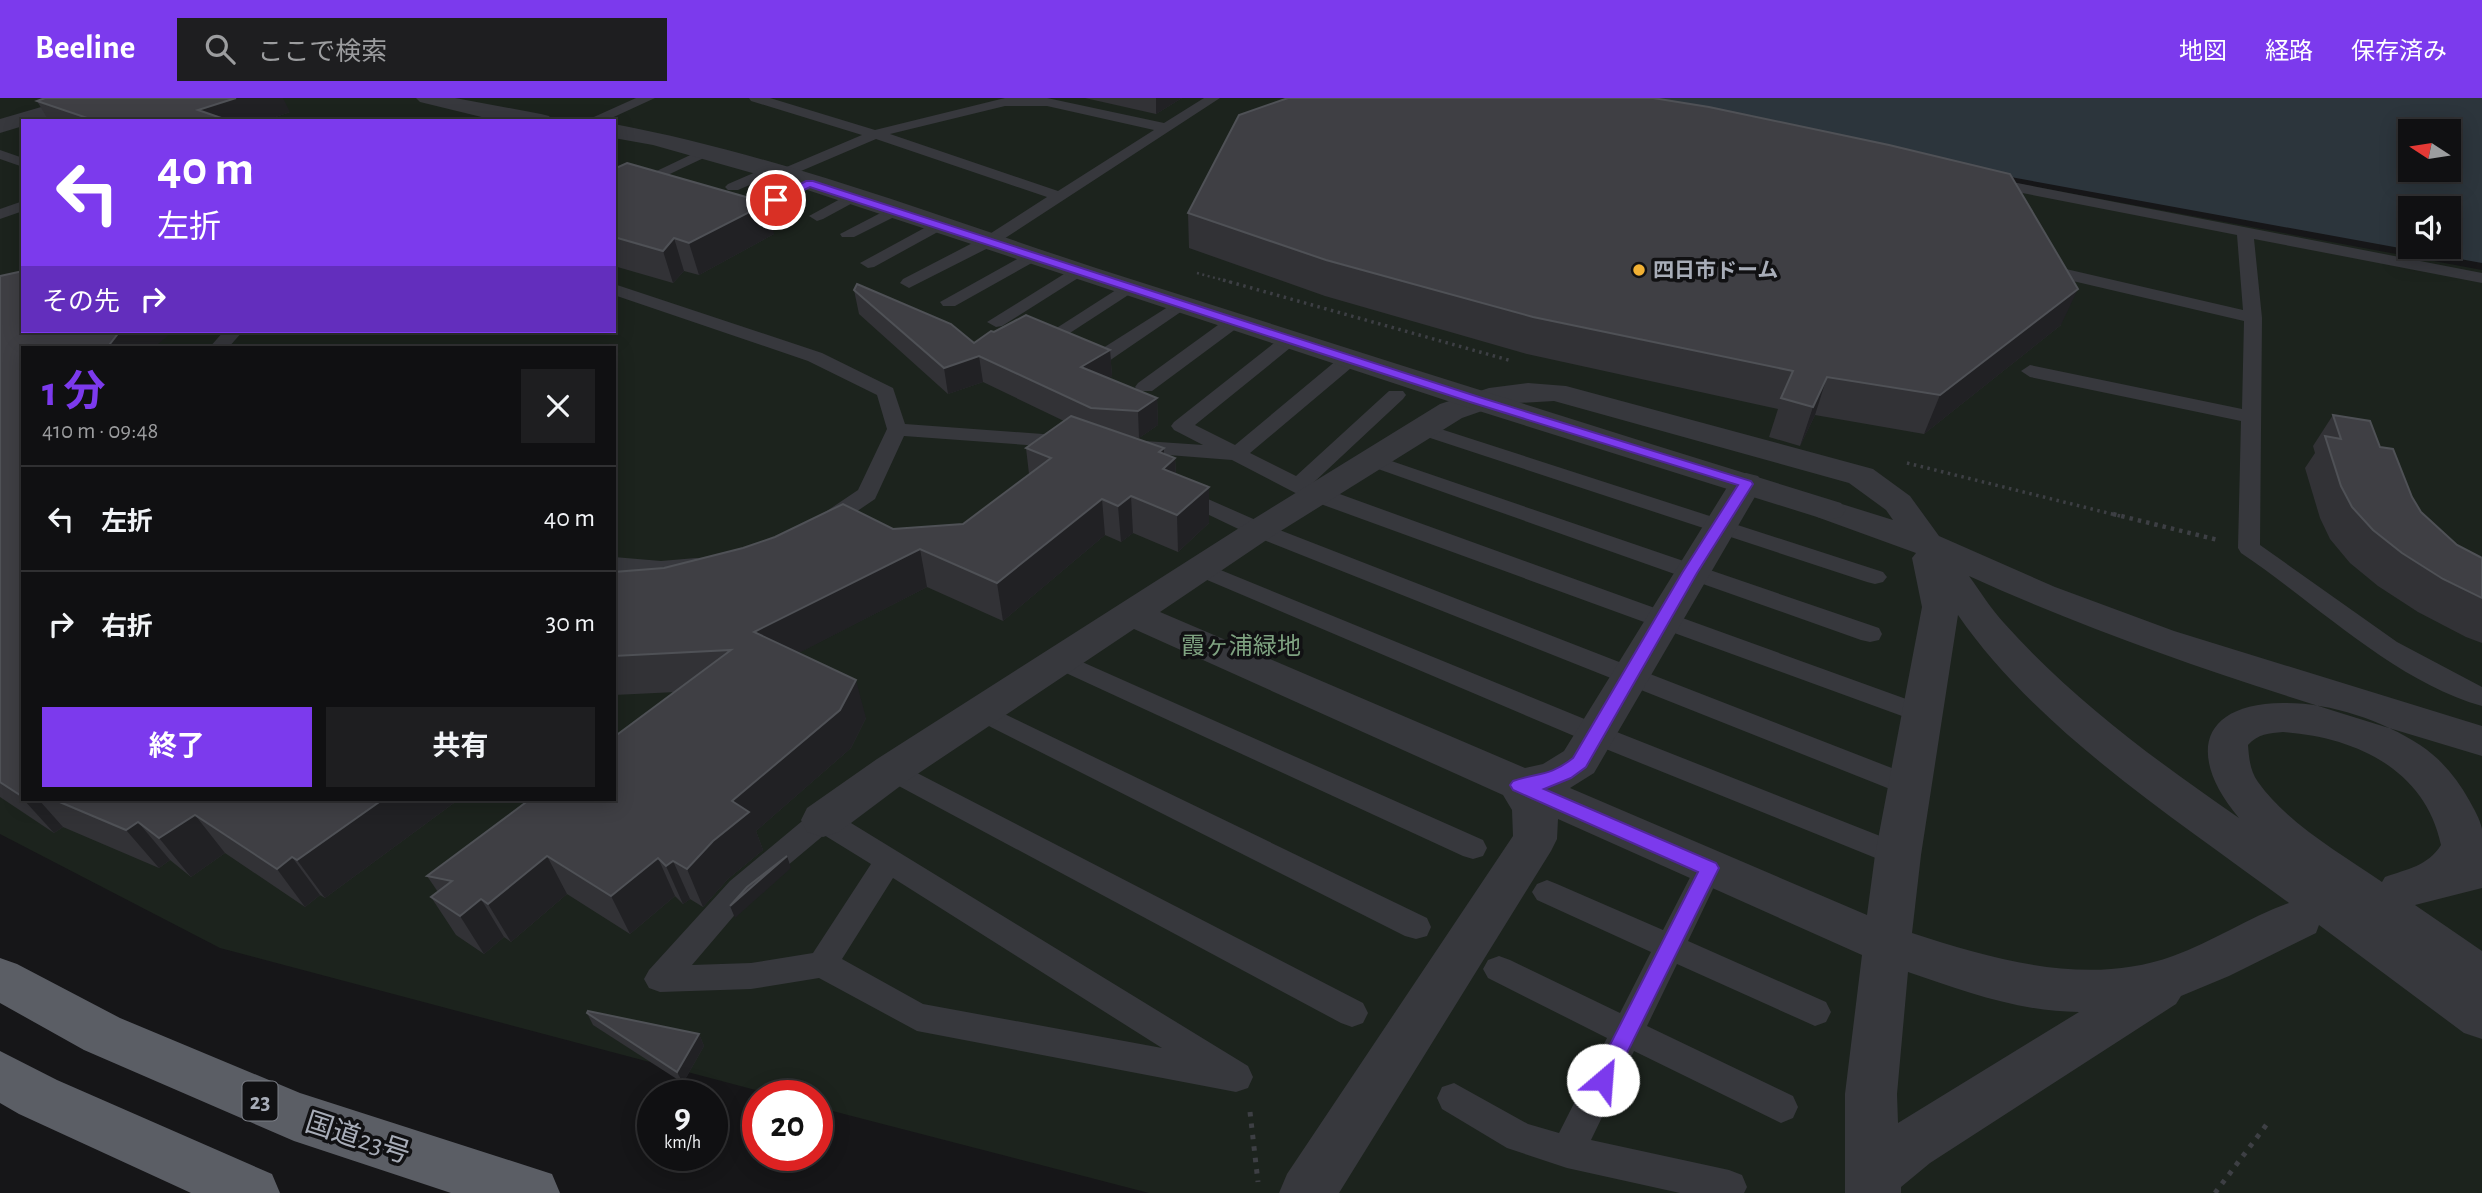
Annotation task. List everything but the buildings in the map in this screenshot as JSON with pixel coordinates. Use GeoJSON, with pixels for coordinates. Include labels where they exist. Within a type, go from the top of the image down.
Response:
{"type":"FeatureCollection","features":[{"type":"Feature","properties":{"kind":"highway","name":"国道23号"},"geometry":{"type":"LineString","coordinates":[[0,979],[102,1034],[294,1116],[529,1191]]}},
{"type":"Feature","properties":{"kind":"highway"},"geometry":{"type":"LineString","coordinates":[[19,1086],[252,1193]]}},
{"type":"Feature","properties":{"kind":"street"},"geometry":{"type":"LineString","coordinates":[[24,119],[95,98]]}},
{"type":"Feature","properties":{"kind":"street"},"geometry":{"type":"LineString","coordinates":[[427,98],[527,119]]}},
{"type":"Feature","properties":{"kind":"street"},"geometry":{"type":"LineString","coordinates":[[0,126],[21,120]]}},
{"type":"Feature","properties":{"kind":"street"},"geometry":{"type":"LineString","coordinates":[[616,131],[705,152],[809,183],[1080,269],[1289,340],[1829,510],[1926,543],[2042,595],[2160,640],[2482,741]]}},
{"type":"Feature","properties":{"kind":"street"},"geometry":{"type":"LineString","coordinates":[[823,820],[892,770],[1259,530],[1306,489],[1371,460],[1474,399],[1508,392],[1555,392],[1861,476],[1898,502],[1989,631],[2054,698],[2145,774],[2482,1017]]}},
{"type":"Feature","properties":{"kind":"street"},"geometry":{"type":"LineString","coordinates":[[1519,785],[1544,782],[1565,774],[1579,762],[1690,573],[1746,484]]}},
{"type":"Feature","properties":{"kind":"street"},"geometry":{"type":"LineString","coordinates":[[1872,1184],[1871,1094],[1887,945],[1898,855],[1941,607],[1926,543]]}},
{"type":"Feature","properties":{"kind":"street"},"geometry":{"type":"LineString","coordinates":[[1132,614],[1887,945],[1948,966],[2005,981],[2056,990],[2099,992],[2137,987],[2181,975]]}},
{"type":"Feature","properties":{"kind":"street"},"geometry":{"type":"LineString","coordinates":[[2482,870],[2418,885],[2453,864],[2464,846],[2459,822],[2444,795],[2420,768],[2392,747],[2333,724],[2288,718],[2260,720],[2240,727],[2227,743],[2228,763],[2239,789],[2265,819],[2303,851],[2482,978]]}},
{"type":"Feature","properties":{"kind":"street"},"geometry":{"type":"LineString","coordinates":[[1307,1193],[1535,839],[1538,821],[1532,803],[1519,785]]}},
{"type":"Feature","properties":{"kind":"street"},"geometry":{"type":"LineString","coordinates":[[1872,1184],[1911,1145],[2181,975],[2299,919]]}},
{"type":"Feature","properties":{"kind":"street"},"geometry":{"type":"LineString","coordinates":[[19,1086],[202,1193]]}},
{"type":"Feature","properties":{"kind":"lane"},"geometry":{"type":"LineString","coordinates":[[597,119],[648,98]]}},
{"type":"Feature","properties":{"kind":"lane"},"geometry":{"type":"LineString","coordinates":[[756,98],[875,134],[1061,197]]}},
{"type":"Feature","properties":{"kind":"lane"},"geometry":{"type":"LineString","coordinates":[[909,283],[1061,197],[1213,98]]}},
{"type":"Feature","properties":{"kind":"lane"},"geometry":{"type":"LineString","coordinates":[[733,187],[875,134],[1005,102],[1047,102],[1166,128]]}},
{"type":"Feature","properties":{"kind":"lane"},"geometry":{"type":"LineString","coordinates":[[650,178],[705,152]]}},
{"type":"Feature","properties":{"kind":"lane"},"geometry":{"type":"LineString","coordinates":[[0,154],[21,162]]}},
{"type":"Feature","properties":{"kind":"lane"},"geometry":{"type":"LineString","coordinates":[[1971,179],[2482,278]]}},
{"type":"Feature","properties":{"kind":"lane"},"geometry":{"type":"LineString","coordinates":[[776,200],[809,183]]}},
{"type":"Feature","properties":{"kind":"lane"},"geometry":{"type":"LineString","coordinates":[[817,216],[853,197]]}},
{"type":"Feature","properties":{"kind":"lane"},"geometry":{"type":"LineString","coordinates":[[0,199],[21,206]]}},
{"type":"Feature","properties":{"kind":"lane"},"geometry":{"type":"LineString","coordinates":[[0,214],[21,206]]}},
{"type":"Feature","properties":{"kind":"lane"},"geometry":{"type":"LineString","coordinates":[[848,234],[894,211]]}},
{"type":"Feature","properties":{"kind":"lane"},"geometry":{"type":"LineString","coordinates":[[868,263],[939,225]]}},
{"type":"Feature","properties":{"kind":"lane"},"geometry":{"type":"LineString","coordinates":[[2245,234],[2253,318],[2249,548],[2296,578],[2361,630],[2452,684],[2482,697]]}},
{"type":"Feature","properties":{"kind":"lane"},"geometry":{"type":"LineString","coordinates":[[949,302],[1033,255]]}},
{"type":"Feature","properties":{"kind":"lane"},"geometry":{"type":"LineString","coordinates":[[996,321],[1080,269]]}},
{"type":"Feature","properties":{"kind":"lane"},"geometry":{"type":"LineString","coordinates":[[2053,271],[2253,318]]}},
{"type":"Feature","properties":{"kind":"lane"},"geometry":{"type":"LineString","coordinates":[[1050,338],[1130,286]]}},
{"type":"Feature","properties":{"kind":"lane"},"geometry":{"type":"LineString","coordinates":[[616,290],[815,357],[886,392],[897,429],[867,494],[808,533]]}},
{"type":"Feature","properties":{"kind":"lane"},"geometry":{"type":"LineString","coordinates":[[1099,359],[1182,303]]}},
{"type":"Feature","properties":{"kind":"lane"},"geometry":{"type":"LineString","coordinates":[[1145,387],[1235,321]]}},
{"type":"Feature","properties":{"kind":"lane"},"geometry":{"type":"LineString","coordinates":[[220,346],[232,333]]}},
{"type":"Feature","properties":{"kind":"lane"},"geometry":{"type":"LineString","coordinates":[[1289,340],[1181,425],[1306,489],[1661,622],[1922,714]]}},
{"type":"Feature","properties":{"kind":"lane"},"geometry":{"type":"LineString","coordinates":[[1116,445],[1237,454],[1350,359]]}},
{"type":"Feature","properties":{"kind":"lane"},"geometry":{"type":"LineString","coordinates":[[2030,371],[2252,417]]}},
{"type":"Feature","properties":{"kind":"lane"},"geometry":{"type":"LineString","coordinates":[[1306,489],[1396,396]]}},
{"type":"Feature","properties":{"kind":"lane"},"geometry":{"type":"LineString","coordinates":[[897,429],[1089,443]]}},
{"type":"Feature","properties":{"kind":"lane"},"geometry":{"type":"LineString","coordinates":[[1422,429],[1875,577]]}},
{"type":"Feature","properties":{"kind":"lane"},"geometry":{"type":"LineString","coordinates":[[1371,460],[1870,634]]}},
{"type":"Feature","properties":{"kind":"lane"},"geometry":{"type":"LineString","coordinates":[[1192,498],[1259,530],[1910,786]]}},
{"type":"Feature","properties":{"kind":"lane"},"geometry":{"type":"LineString","coordinates":[[616,565],[662,568],[717,563]]}},
{"type":"Feature","properties":{"kind":"lane"},"geometry":{"type":"LineString","coordinates":[[1201,569],[1595,734],[1898,855]]}},
{"type":"Feature","properties":{"kind":"lane"},"geometry":{"type":"LineString","coordinates":[[1062,661],[1473,848]]}},
{"type":"Feature","properties":{"kind":"lane"},"geometry":{"type":"LineString","coordinates":[[982,712],[1416,927]]}},
{"type":"Feature","properties":{"kind":"lane"},"geometry":{"type":"LineString","coordinates":[[892,770],[1352,1013]]}},
{"type":"Feature","properties":{"kind":"lane"},"geometry":{"type":"LineString","coordinates":[[823,820],[888,861],[1236,1077],[917,1017],[822,964],[751,976],[660,979],[740,889],[823,820]]}},
{"type":"Feature","properties":{"kind":"lane"},"geometry":{"type":"LineString","coordinates":[[822,964],[888,861]]}},
{"type":"Feature","properties":{"kind":"lane"},"geometry":{"type":"LineString","coordinates":[[1567,1152],[1709,868]]}},
{"type":"Feature","properties":{"kind":"lane"},"geometry":{"type":"LineString","coordinates":[[1547,892],[1815,1012]]}},
{"type":"Feature","properties":{"kind":"lane"},"geometry":{"type":"LineString","coordinates":[[1499,969],[1781,1107]]}},
{"type":"Feature","properties":{"kind":"lane"},"geometry":{"type":"LineString","coordinates":[[1454,1098],[1519,1137],[1567,1152],[1729,1187]]}},
{"type":"Feature","properties":{"kind":"path"},"geometry":{"type":"LineString","coordinates":[[1250,1112],[1259,1193]]}},
{"type":"Feature","properties":{"kind":"path"},"geometry":{"type":"LineString","coordinates":[[2215,1193],[2270,1120]]}},
{"type":"Feature","properties":{"kind":"green space","name":"霞ヶ浦緑地"},"geometry":{"type":"Polygon","coordinates":[[[0,98],[1560,98],[2398,254],[2398,259],[2423,259],[2482,270],[2482,1193],[1149,1193],[833,1111],[833,1080],[742,1080],[742,1087],[728,1083],[728,1080],[717,1080],[220,948],[0,834],[0,98]]]}},
{"type":"Feature","properties":{"kind":"shaded area"},"geometry":{"type":"Polygon","coordinates":[[[1577,98],[2482,98],[2482,263],[2460,259],[2461,196],[2398,196],[2398,248],[1577,98]]]}},
{"type":"Feature","properties":{"kind":"place","name":"四日市ドーム"},"geometry":{"type":"Point","coordinates":[1639,270]}},
{"type":"Feature","properties":{"kind":"route"},"geometry":{"type":"LineString","coordinates":[[776,200],[809,183],[1140,289],[1273,335],[1746,484],[1690,573],[1579,762],[1565,774],[1544,782],[1519,785],[1709,868],[1603,1080]]}}]}
